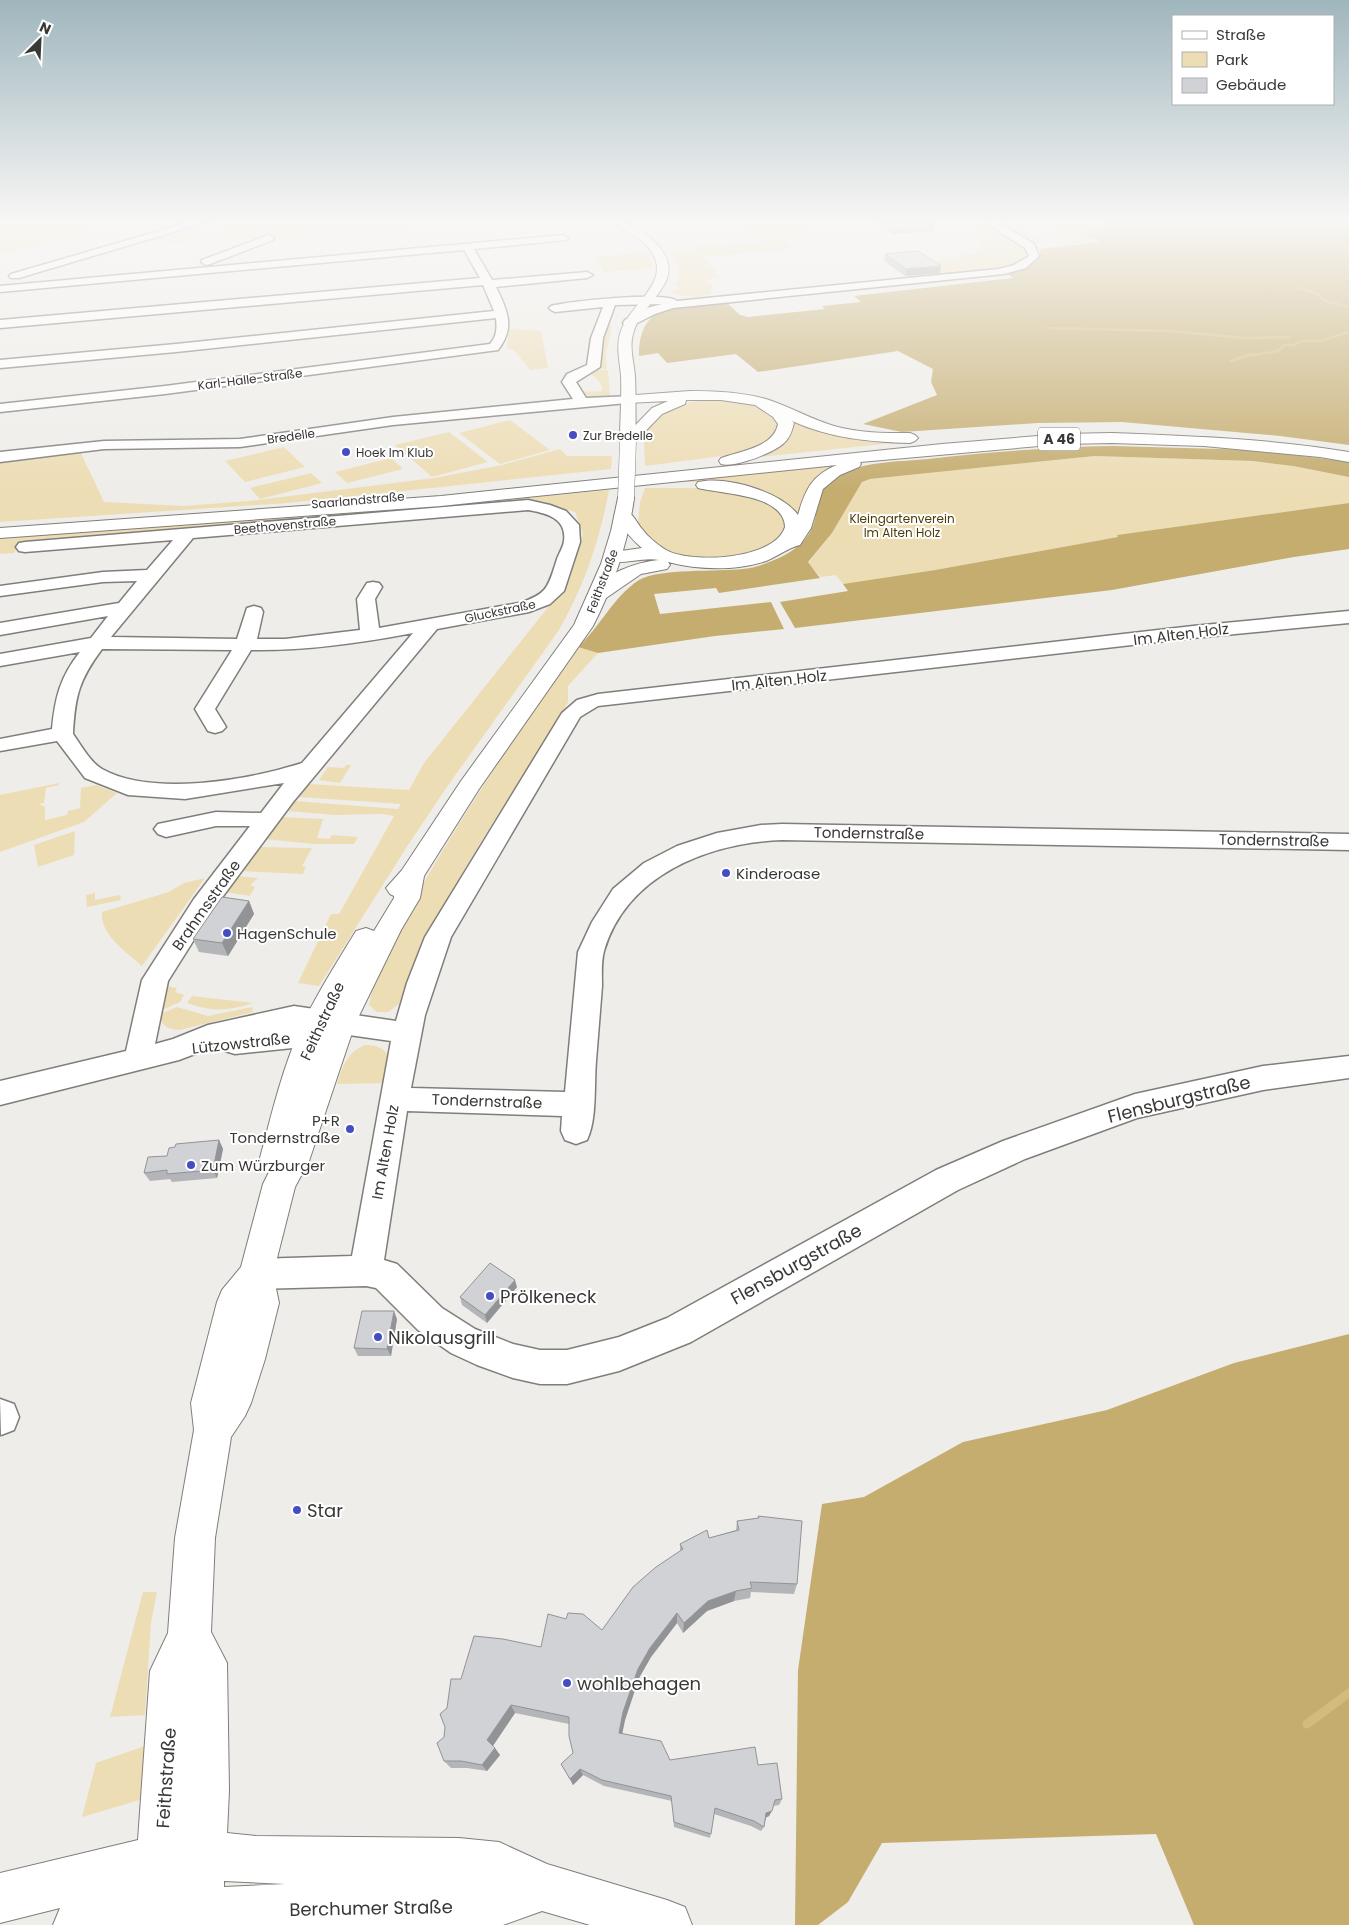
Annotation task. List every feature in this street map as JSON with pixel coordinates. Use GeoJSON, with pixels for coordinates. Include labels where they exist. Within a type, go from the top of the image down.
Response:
{"type":"FeatureCollection","features":[{"type":"Feature","properties":{"kind":"main road"},"geometry":{"type":"LineString","coordinates":[[629,323],[639,311]]}},
{"type":"Feature","properties":{"kind":"main road","name":"Feithstraße"},"geometry":{"type":"LineString","coordinates":[[177,1919],[181,1857],[172,1670],[189,1636],[195,1538],[213,1430],[232,1403],[247,1359],[261,1303],[256,1274],[279,1184],[275,1161],[296,1081],[324,1026],[407,898],[411,876],[469,786],[583,626],[599,594],[613,557],[626,498],[628,382],[625,358],[626,335],[629,323]]}},
{"type":"Feature","properties":{"kind":"main road"},"geometry":{"type":"LineString","coordinates":[[628,382],[643,393],[678,399],[718,399],[750,403],[778,414],[786,422],[785,432],[775,442],[716,465]]}},
{"type":"Feature","properties":{"kind":"main road"},"geometry":{"type":"LineString","coordinates":[[627,402],[726,396],[754,400],[814,424],[849,434],[885,438],[964,439]]}},
{"type":"Feature","properties":{"kind":"main road"},"geometry":{"type":"LineString","coordinates":[[628,441],[657,411],[678,399]]}},
{"type":"Feature","properties":{"kind":"main road","name":"A 46"},"geometry":{"type":"LineString","coordinates":[[964,439],[1063,432],[1167,431],[1253,437],[1349,450]]}},
{"type":"Feature","properties":{"kind":"main road","name":"A 46"},"geometry":{"type":"LineString","coordinates":[[878,456],[1062,439],[1112,438],[1222,442],[1349,457]]}},
{"type":"Feature","properties":{"kind":"main road","name":"Saarlandstraße"},"geometry":{"type":"LineString","coordinates":[[0,524],[293,506],[441,493],[964,439]]}},
{"type":"Feature","properties":{"kind":"main road"},"geometry":{"type":"LineString","coordinates":[[585,487],[878,456]]}},
{"type":"Feature","properties":{"kind":"main road"},"geometry":{"type":"LineString","coordinates":[[613,557],[645,565],[737,564],[760,560],[784,550],[800,533],[816,484],[829,473],[878,456]]}},
{"type":"Feature","properties":{"kind":"main road"},"geometry":{"type":"LineString","coordinates":[[585,487],[721,486],[761,495],[775,502],[793,519],[794,527],[790,538],[781,546],[756,557],[735,562],[675,558],[660,554],[634,554],[613,557]]}},
{"type":"Feature","properties":{"kind":"main road","name":"Saarlandstraße"},"geometry":{"type":"LineString","coordinates":[[0,533],[441,502],[585,487]]}},
{"type":"Feature","properties":{"kind":"main road"},"geometry":{"type":"LineString","coordinates":[[623,516],[638,536],[660,554]]}},
{"type":"Feature","properties":{"kind":"main road"},"geometry":{"type":"LineString","coordinates":[[599,594],[633,570],[645,565]]}},
{"type":"Feature","properties":{"kind":"main road"},"geometry":{"type":"LineString","coordinates":[[0,1898],[181,1857],[256,1860],[459,1862],[499,1866],[542,1887],[668,1925]]}},
{"type":"Feature","properties":{"kind":"main road","name":"Berchumer Straße"},"geometry":{"type":"LineString","coordinates":[[78,1925],[99,1920],[177,1919],[328,1906],[489,1905],[542,1887]]}},
{"type":"Feature","properties":{"kind":"street"},"geometry":{"type":"LineString","coordinates":[[0,324],[153,311]]}},
{"type":"Feature","properties":{"kind":"street"},"geometry":{"type":"LineString","coordinates":[[0,364],[149,351],[501,314],[500,311]]}},
{"type":"Feature","properties":{"kind":"street"},"geometry":{"type":"LineString","coordinates":[[580,402],[580,397],[569,382],[572,377],[593,367],[597,338],[607,311]]}},
{"type":"Feature","properties":{"kind":"street"},"geometry":{"type":"LineString","coordinates":[[629,323],[654,311]]}},
{"type":"Feature","properties":{"kind":"street","name":"Karl-Halle-Straße"},"geometry":{"type":"LineString","coordinates":[[0,408],[165,390],[488,348],[499,343],[503,325],[501,314]]}},
{"type":"Feature","properties":{"kind":"street"},"geometry":{"type":"LineString","coordinates":[[149,351],[165,390]]}},
{"type":"Feature","properties":{"kind":"street","name":"Bredelle"},"geometry":{"type":"LineString","coordinates":[[0,457],[104,445],[240,443],[393,421],[580,402],[627,402]]}},
{"type":"Feature","properties":{"kind":"street","name":"Beethovenstraße"},"geometry":{"type":"LineString","coordinates":[[25,547],[528,505],[545,508]]}},
{"type":"Feature","properties":{"kind":"street","name":"Gluckstraße"},"geometry":{"type":"LineString","coordinates":[[96,643],[284,645],[431,624],[522,608],[543,602],[553,594],[559,585],[572,542],[572,532],[568,522],[557,512],[545,508]]}},
{"type":"Feature","properties":{"kind":"street"},"geometry":{"type":"LineString","coordinates":[[188,533],[151,575],[79,666],[65,699],[62,734],[76,755],[93,773],[128,788],[185,792],[279,778],[309,768]]}},
{"type":"Feature","properties":{"kind":"street"},"geometry":{"type":"LineString","coordinates":[[0,591],[103,577],[151,575]]}},
{"type":"Feature","properties":{"kind":"street"},"geometry":{"type":"LineString","coordinates":[[370,634],[366,599],[373,587]]}},
{"type":"Feature","properties":{"kind":"street"},"geometry":{"type":"LineString","coordinates":[[0,629],[124,608]]}},
{"type":"Feature","properties":{"kind":"street"},"geometry":{"type":"LineString","coordinates":[[215,727],[205,709],[244,645],[253,624],[254,612]]}},
{"type":"Feature","properties":{"kind":"street","name":"Im Alten Holz"},"geometry":{"type":"LineString","coordinates":[[366,1271],[406,1033],[427,964],[438,937],[572,713],[587,702],[1193,632],[1349,617]]}},
{"type":"Feature","properties":{"kind":"street","name":"Brahmsstraße"},"geometry":{"type":"LineString","coordinates":[[138,1059],[155,980],[204,906],[309,768],[431,624]]}},
{"type":"Feature","properties":{"kind":"street"},"geometry":{"type":"LineString","coordinates":[[0,660],[96,643]]}},
{"type":"Feature","properties":{"kind":"street"},"geometry":{"type":"LineString","coordinates":[[0,745],[62,734]]}},
{"type":"Feature","properties":{"kind":"street"},"geometry":{"type":"LineString","coordinates":[[166,829],[202,820],[232,819],[267,822]]}},
{"type":"Feature","properties":{"kind":"street","name":"Tondernstraße"},"geometry":{"type":"LineString","coordinates":[[394,1099],[578,1118],[591,952],[605,922],[622,894],[644,875],[685,852],[717,841],[761,833],[782,832],[1349,842]]}},
{"type":"Feature","properties":{"kind":"street"},"geometry":{"type":"LineString","coordinates":[[324,1026],[406,1033]]}},
{"type":"Feature","properties":{"kind":"street","name":"Lützowstraße"},"geometry":{"type":"LineString","coordinates":[[0,1093],[180,1050],[205,1050],[324,1026]]}},
{"type":"Feature","properties":{"kind":"street","name":"Flensburgstraße"},"geometry":{"type":"LineString","coordinates":[[256,1274],[366,1271],[385,1275],[430,1319],[464,1341],[489,1353],[513,1361],[540,1366],[567,1367],[619,1354],[678,1330],[947,1180],[1014,1150],[1135,1106],[1262,1078],[1349,1067]]}},
{"type":"Feature","properties":{"kind":"green space"},"geometry":{"type":"Polygon","coordinates":[[[605,325],[612,326],[606,355],[607,369],[596,368],[605,325]]]}},
{"type":"Feature","properties":{"kind":"green space"},"geometry":{"type":"Polygon","coordinates":[[[509,329],[541,331],[548,368],[530,370],[514,350],[507,348],[509,329]]]}},
{"type":"Feature","properties":{"kind":"green space"},"geometry":{"type":"Polygon","coordinates":[[[596,369],[608,370],[610,396],[587,397],[580,392],[602,391],[598,380],[588,373],[596,369]]]}},
{"type":"Feature","properties":{"kind":"green space"},"geometry":{"type":"Polygon","coordinates":[[[709,400],[744,403],[761,408],[777,416],[779,432],[760,446],[737,454],[645,466],[645,436],[651,420],[674,406],[709,400]]]}},
{"type":"Feature","properties":{"kind":"green space"},"geometry":{"type":"Polygon","coordinates":[[[789,417],[808,425],[912,441],[740,459],[763,452],[789,417]]]}},
{"type":"Feature","properties":{"kind":"green space"},"geometry":{"type":"Polygon","coordinates":[[[510,420],[550,450],[500,464],[459,433],[510,420]]]}},
{"type":"Feature","properties":{"kind":"green space"},"geometry":{"type":"Polygon","coordinates":[[[449,432],[488,462],[432,477],[395,445],[449,432]]]}},
{"type":"Feature","properties":{"kind":"green space"},"geometry":{"type":"Polygon","coordinates":[[[284,447],[305,467],[245,482],[225,461],[284,447]]]}},
{"type":"Feature","properties":{"kind":"green space"},"geometry":{"type":"Polygon","coordinates":[[[560,449],[567,456],[612,456],[611,469],[288,503],[0,522],[0,462],[80,451],[104,502],[184,506],[249,501],[434,478],[502,465],[560,449]]]}},
{"type":"Feature","properties":{"kind":"green space","name":"Kleingartenverein Im Alten Holz"},"geometry":{"type":"Polygon","coordinates":[[[1095,456],[1253,461],[1293,466],[1349,477],[1349,503],[1117,535],[1119,537],[935,570],[843,584],[836,575],[821,577],[808,563],[832,533],[862,482],[870,479],[1095,456]]]}},
{"type":"Feature","properties":{"kind":"green space"},"geometry":{"type":"Polygon","coordinates":[[[391,458],[403,469],[347,483],[335,472],[391,458]]]}},
{"type":"Feature","properties":{"kind":"green space"},"geometry":{"type":"Polygon","coordinates":[[[850,461],[822,474],[810,485],[799,513],[796,513],[787,504],[768,493],[700,482],[661,482],[850,461]]]}},
{"type":"Feature","properties":{"kind":"green space"},"geometry":{"type":"Polygon","coordinates":[[[311,473],[322,483],[260,499],[250,488],[311,473]]]}},
{"type":"Feature","properties":{"kind":"green space"},"geometry":{"type":"Polygon","coordinates":[[[645,488],[718,489],[746,494],[778,508],[790,526],[766,552],[704,560],[666,552],[640,529],[638,523],[640,502],[645,488]]]}},
{"type":"Feature","properties":{"kind":"green space"},"geometry":{"type":"Polygon","coordinates":[[[609,490],[601,527],[590,562],[576,597],[559,630],[449,784],[319,986],[298,983],[331,914],[339,914],[394,816],[382,814],[335,815],[287,811],[295,801],[398,809],[401,804],[299,797],[309,784],[409,790],[424,763],[569,581],[583,534],[575,512],[537,502],[19,544],[14,553],[0,554],[0,537],[420,508],[609,490]]]}},
{"type":"Feature","properties":{"kind":"green space"},"geometry":{"type":"Polygon","coordinates":[[[578,647],[598,653],[568,686],[568,702],[556,724],[485,835],[426,934],[399,1004],[388,1012],[377,1012],[369,1005],[373,987],[386,953],[403,919],[483,786],[578,647]]]}},
{"type":"Feature","properties":{"kind":"green space"},"geometry":{"type":"Polygon","coordinates":[[[346,765],[351,765],[340,783],[319,780],[328,767],[344,768],[346,765]]]}},
{"type":"Feature","properties":{"kind":"green space"},"geometry":{"type":"Polygon","coordinates":[[[59,783],[59,785],[46,788],[44,803],[39,804],[45,807],[45,820],[67,815],[68,811],[80,808],[81,788],[96,785],[117,793],[84,822],[0,852],[0,795],[59,783]]]}},
{"type":"Feature","properties":{"kind":"green space"},"geometry":{"type":"Polygon","coordinates":[[[283,817],[323,819],[317,838],[329,839],[332,835],[358,837],[354,844],[313,844],[265,839],[283,817]]]}},
{"type":"Feature","properties":{"kind":"green space"},"geometry":{"type":"Polygon","coordinates":[[[75,831],[74,855],[38,867],[34,845],[75,831]]]}},
{"type":"Feature","properties":{"kind":"green space"},"geometry":{"type":"Polygon","coordinates":[[[259,847],[312,848],[302,866],[306,867],[303,874],[241,871],[259,847]]]}},
{"type":"Feature","properties":{"kind":"green space"},"geometry":{"type":"Polygon","coordinates":[[[236,876],[258,878],[250,885],[255,887],[250,896],[225,892],[236,876]]]}},
{"type":"Feature","properties":{"kind":"green space"},"geometry":{"type":"Polygon","coordinates":[[[205,878],[142,966],[122,949],[105,928],[102,912],[169,892],[184,883],[205,878]]]}},
{"type":"Feature","properties":{"kind":"green space"},"geometry":{"type":"Polygon","coordinates":[[[95,893],[95,900],[120,895],[121,900],[87,907],[86,895],[95,893]]]}},
{"type":"Feature","properties":{"kind":"green space"},"geometry":{"type":"Polygon","coordinates":[[[164,986],[177,988],[175,992],[184,995],[180,1002],[160,1011],[164,986]]]}},
{"type":"Feature","properties":{"kind":"green space"},"geometry":{"type":"Polygon","coordinates":[[[192,996],[253,1003],[236,1008],[212,1009],[187,1003],[192,996]]]}},
{"type":"Feature","properties":{"kind":"green space"},"geometry":{"type":"Polygon","coordinates":[[[177,1007],[208,1016],[252,1007],[253,1012],[176,1030],[163,1024],[160,1014],[177,1007]]]}},
{"type":"Feature","properties":{"kind":"green space"},"geometry":{"type":"Polygon","coordinates":[[[365,1045],[378,1047],[389,1056],[385,1083],[337,1084],[350,1056],[365,1045]]]}},
{"type":"Feature","properties":{"kind":"green space"},"geometry":{"type":"Polygon","coordinates":[[[143,1592],[157,1592],[151,1623],[145,1715],[110,1717],[143,1592]]]}},
{"type":"Feature","properties":{"kind":"green space"},"geometry":{"type":"Polygon","coordinates":[[[148,1745],[143,1799],[82,1817],[96,1763],[148,1745]]]}},
{"type":"Feature","properties":{"kind":"shaded area"},"geometry":{"type":"Polygon","coordinates":[[[663,311],[736,311],[740,315],[748,317],[807,311],[1349,311],[1349,445],[1280,436],[1122,422],[1038,423],[902,432],[863,424],[937,395],[931,382],[933,369],[898,351],[758,372],[736,354],[667,363],[658,353],[639,356],[641,337],[646,324],[663,311]]]}},
{"type":"Feature","properties":{"kind":"shaded area"},"geometry":{"type":"Polygon","coordinates":[[[1113,446],[1257,450],[1349,462],[1349,477],[1293,466],[1253,461],[1095,456],[870,479],[862,482],[832,533],[808,562],[820,578],[719,593],[716,588],[654,594],[660,614],[771,602],[784,629],[715,636],[598,653],[578,647],[614,603],[639,580],[648,576],[674,572],[752,568],[779,558],[792,550],[804,541],[812,529],[824,487],[830,480],[852,469],[890,462],[997,452],[1113,446]]]}},
{"type":"Feature","properties":{"kind":"shaded area"},"geometry":{"type":"Polygon","coordinates":[[[1349,503],[1349,549],[1112,590],[795,628],[780,602],[848,591],[843,584],[935,570],[1118,537],[1117,535],[1349,503]]]}},
{"type":"Feature","properties":{"kind":"shaded area"},"geometry":{"type":"Polygon","coordinates":[[[1349,1334],[1349,1925],[1194,1925],[1156,1834],[882,1843],[848,1902],[818,1925],[795,1925],[798,1670],[822,1504],[864,1497],[963,1442],[1107,1410],[1234,1363],[1349,1334]]]}},
{"type":"Feature","properties":{"kind":"building"},"geometry":{"type":"Polygon","coordinates":[[[222,897],[249,901],[222,943],[193,939],[222,897]]]}},
{"type":"Feature","properties":{"kind":"building"},"geometry":{"type":"Polygon","coordinates":[[[219,1140],[213,1170],[167,1174],[167,1170],[144,1173],[148,1157],[167,1156],[169,1148],[175,1147],[176,1144],[219,1140]]]}},
{"type":"Feature","properties":{"kind":"building","name":"Prölkeneck"},"geometry":{"type":"Polygon","coordinates":[[[490,1263],[515,1280],[485,1315],[460,1297],[490,1263]]]}},
{"type":"Feature","properties":{"kind":"building","name":"Nikolausgrill"},"geometry":{"type":"Polygon","coordinates":[[[362,1311],[394,1311],[387,1349],[354,1348],[362,1311]]]}},
{"type":"Feature","properties":{"kind":"building","name":"wohlbehagen"},"geometry":{"type":"Polygon","coordinates":[[[758,1516],[802,1521],[797,1584],[750,1582],[752,1588],[736,1591],[708,1601],[684,1623],[677,1613],[650,1648],[638,1669],[623,1712],[619,1733],[661,1741],[670,1760],[755,1747],[758,1765],[777,1763],[782,1799],[775,1800],[772,1811],[766,1813],[764,1827],[754,1821],[715,1808],[711,1834],[674,1822],[671,1796],[602,1780],[580,1769],[570,1779],[561,1764],[573,1753],[569,1736],[569,1717],[511,1705],[487,1740],[495,1748],[482,1765],[461,1761],[444,1761],[437,1743],[444,1737],[445,1727],[440,1714],[447,1708],[451,1679],[461,1679],[474,1636],[503,1639],[541,1647],[548,1614],[566,1619],[568,1613],[583,1614],[602,1630],[633,1587],[656,1567],[683,1549],[680,1544],[707,1530],[709,1538],[739,1530],[737,1521],[759,1518],[758,1516]]]}},
{"type":"Feature","properties":{"kind":"waterway"},"geometry":{"type":"LineString","coordinates":[[1047,328],[1169,331],[1245,338],[1289,337]]}},
{"type":"Feature","properties":{"kind":"waterway"},"geometry":{"type":"LineString","coordinates":[[1246,356],[1278,351],[1285,345],[1294,345],[1302,341],[1321,341],[1349,332]]}},
{"type":"Feature","properties":{"kind":"waterway"},"geometry":{"type":"LineString","coordinates":[[1246,356],[1252,354]]}},
{"type":"Feature","properties":{"kind":"waterway"},"geometry":{"type":"LineString","coordinates":[[1231,361],[1246,356]]}},
{"type":"Feature","properties":{"kind":"waterway"},"geometry":{"type":"LineString","coordinates":[[1307,1724],[1349,1693]]}},
{"type":"Feature","properties":{"kind":"place","name":"Zur Bredelle"},"geometry":{"type":"Point","coordinates":[573,435]}},
{"type":"Feature","properties":{"kind":"place","name":"Hoek Im Klub"},"geometry":{"type":"Point","coordinates":[346,452]}},
{"type":"Feature","properties":{"kind":"place","name":"Kinderoase"},"geometry":{"type":"Point","coordinates":[726,873]}},
{"type":"Feature","properties":{"kind":"place","name":"HagenSchule"},"geometry":{"type":"Point","coordinates":[227,933]}},
{"type":"Feature","properties":{"kind":"place","name":"P+R Tondernstraße"},"geometry":{"type":"Point","coordinates":[350,1129]}},
{"type":"Feature","properties":{"kind":"place","name":"Zum Würzburger"},"geometry":{"type":"Point","coordinates":[191,1165]}},
{"type":"Feature","properties":{"kind":"place","name":"Prölkeneck"},"geometry":{"type":"Point","coordinates":[490,1296]}},
{"type":"Feature","properties":{"kind":"place","name":"Nikolausgrill"},"geometry":{"type":"Point","coordinates":[378,1337]}},
{"type":"Feature","properties":{"kind":"place","name":"Star"},"geometry":{"type":"Point","coordinates":[297,1510]}},
{"type":"Feature","properties":{"kind":"place","name":"wohlbehagen"},"geometry":{"type":"Point","coordinates":[567,1683]}}]}
